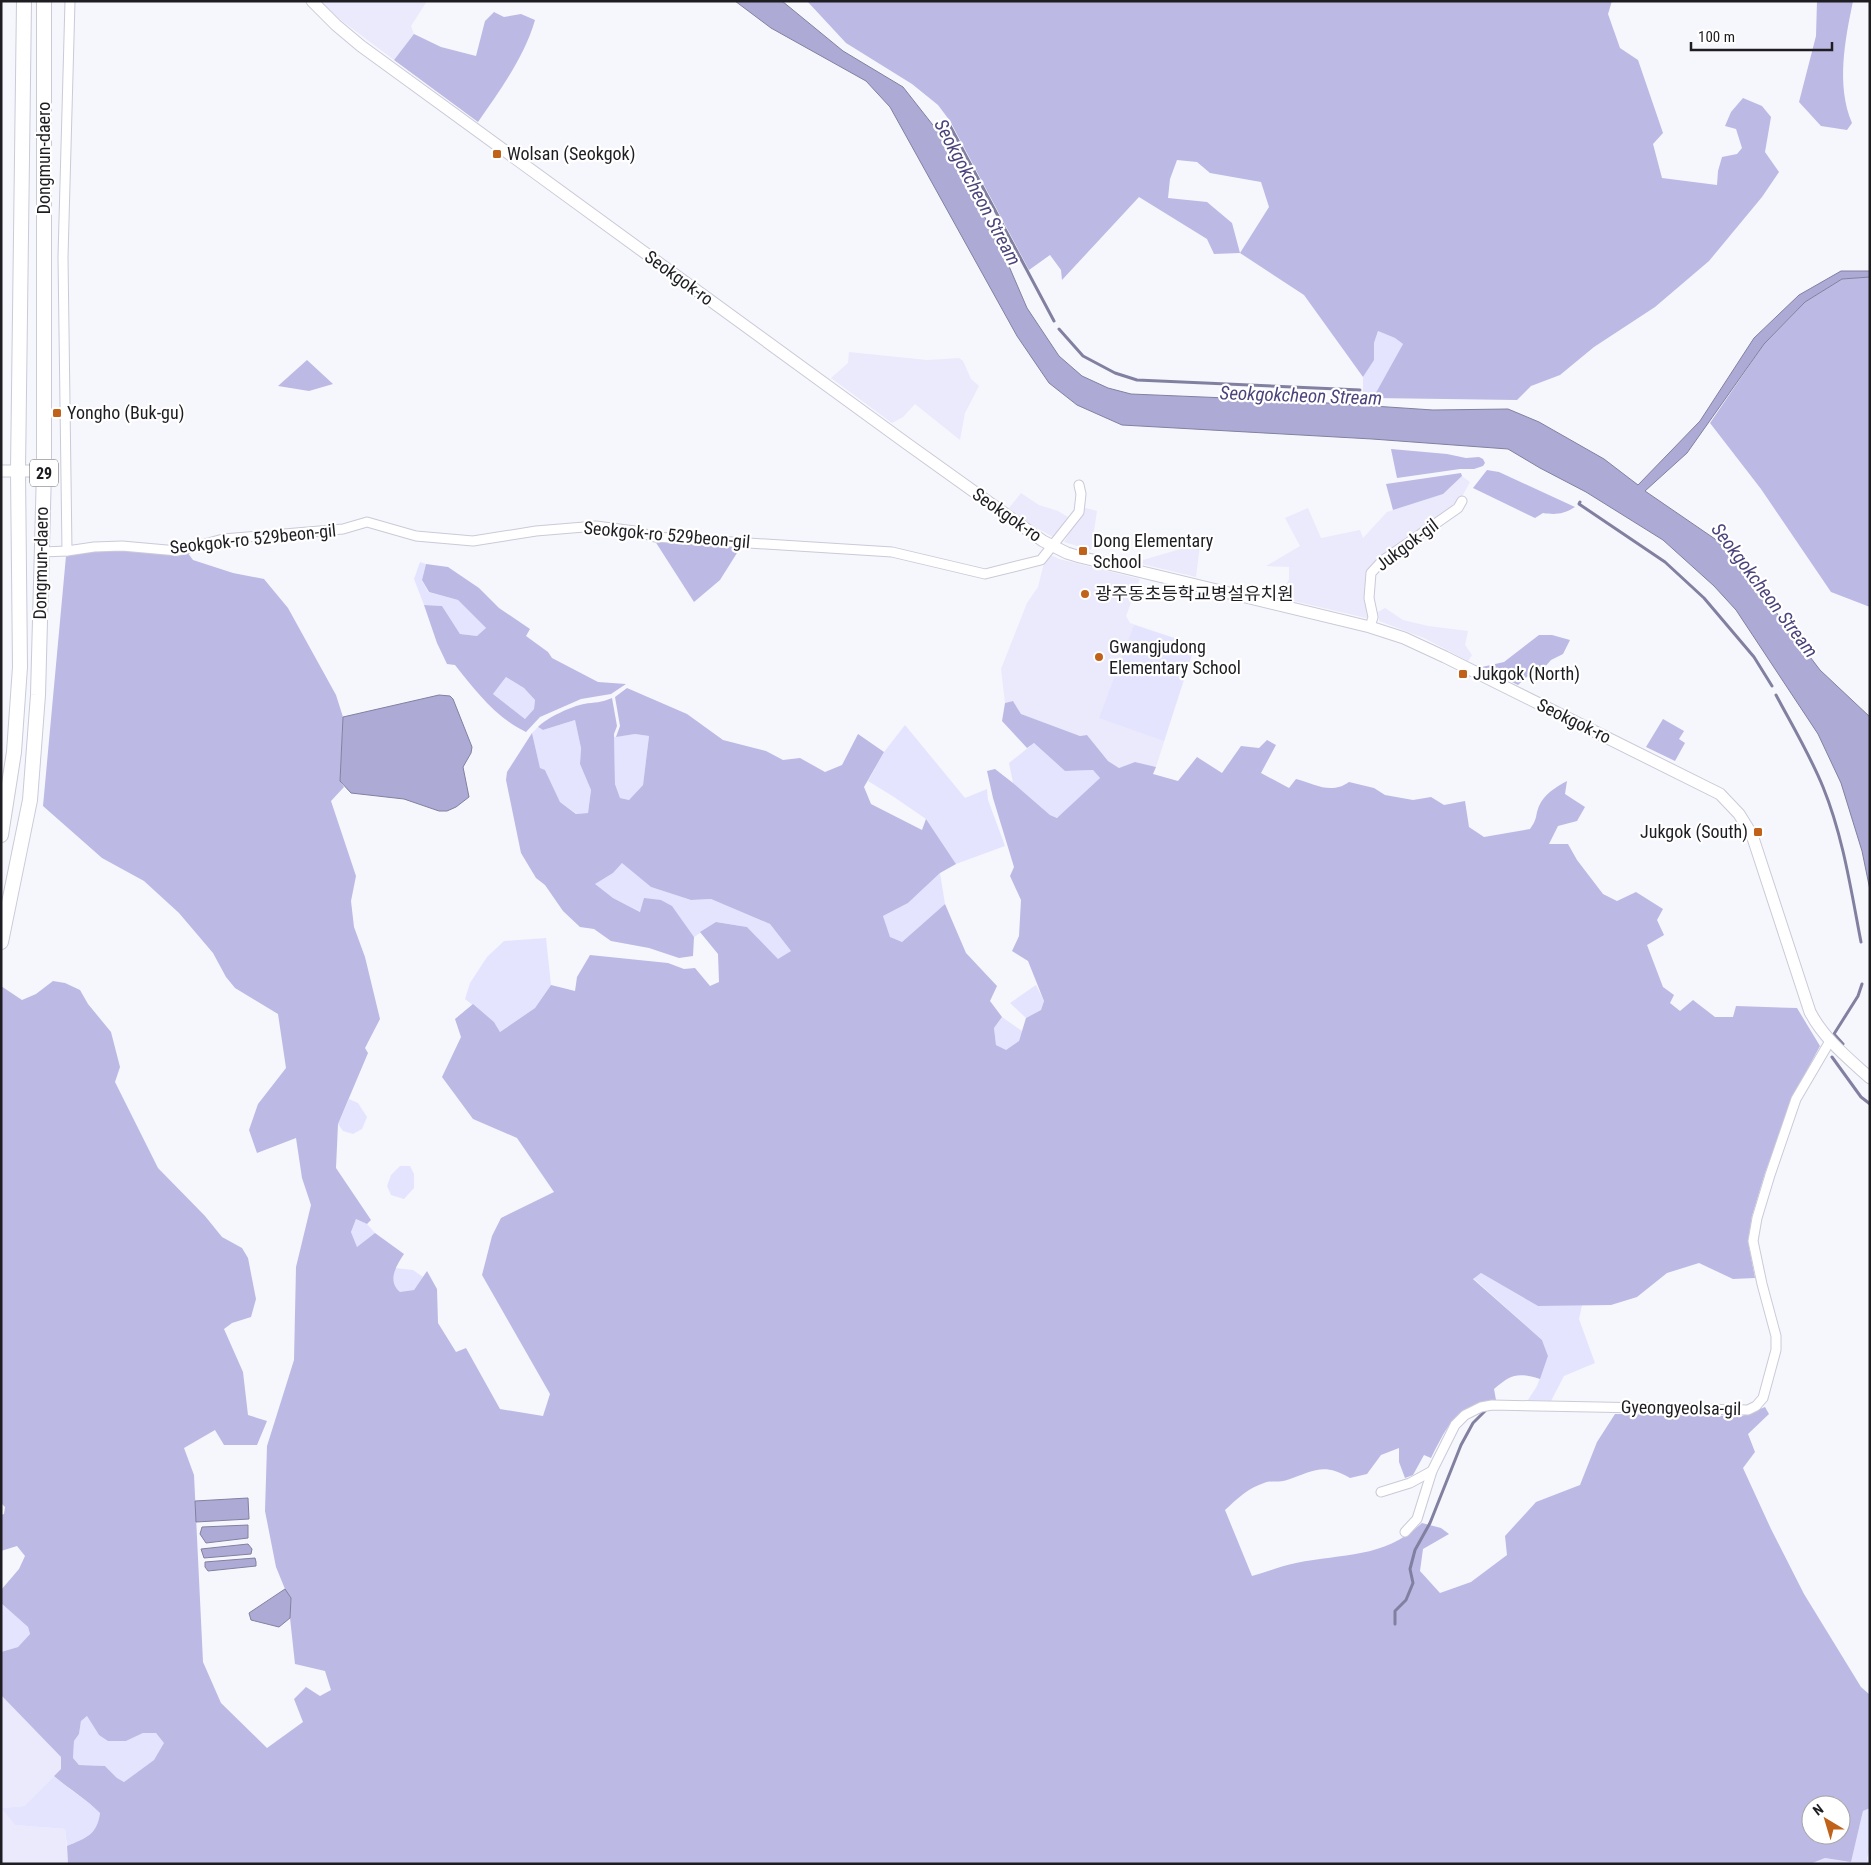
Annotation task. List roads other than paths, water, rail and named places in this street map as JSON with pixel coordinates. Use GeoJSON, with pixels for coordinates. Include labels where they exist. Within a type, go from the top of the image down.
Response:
{"type":"FeatureCollection","features":[{"type":"Feature","properties":{"kind":"main road","name":"Dongmun-daero"},"geometry":{"type":"LineString","coordinates":[[1,835],[14,752],[20,667],[18,471],[23,5]]}},
{"type":"Feature","properties":{"kind":"main road","name":"Dongmun-daero"},"geometry":{"type":"LineString","coordinates":[[1,942],[30,800],[38,695],[44,471],[45,5]]}},
{"type":"Feature","properties":{"kind":"street"},"geometry":{"type":"LineString","coordinates":[[67,551],[62,257],[70,1]]}},
{"type":"Feature","properties":{"kind":"street","name":"Seokgok-ro"},"geometry":{"type":"LineString","coordinates":[[312,1],[361,46],[906,444],[1032,534],[1053,546],[1067,553],[1088,559],[1370,627],[1404,638],[1720,794],[1739,814],[1752,835],[1806,1006],[1819,1028],[1830,1041],[1870,1078]]}},
{"type":"Feature","properties":{"kind":"street"},"geometry":{"type":"LineString","coordinates":[[1,471],[44,471]]}},
{"type":"Feature","properties":{"kind":"street","name":"Seokgok-ro"},"geometry":{"type":"LineString","coordinates":[[1053,546],[1079,512],[1082,494],[1079,485]]}},
{"type":"Feature","properties":{"kind":"street","name":"Jukgok-gil"},"geometry":{"type":"LineString","coordinates":[[1370,627],[1374,617],[1369,598],[1371,573],[1382,561],[1458,508],[1462,501]]}},
{"type":"Feature","properties":{"kind":"street","name":"Seokgok-ro 529beon-gil"},"geometry":{"type":"LineString","coordinates":[[42,552],[67,551],[94,546],[122,546],[178,551],[223,539],[343,529],[367,522],[416,536],[473,541],[536,531],[596,526],[635,531],[656,537],[892,552],[985,574],[1041,560],[1053,546]]}},
{"type":"Feature","properties":{"kind":"street","name":"Gyeongyeolsa-gil"},"geometry":{"type":"LineString","coordinates":[[1405,1532],[1417,1520],[1432,1471],[1455,1424],[1465,1415],[1481,1407],[1492,1405],[1748,1410],[1756,1406],[1763,1398],[1776,1350],[1776,1336],[1753,1241],[1757,1218],[1796,1099],[1830,1041]]}},
{"type":"Feature","properties":{"kind":"street"},"geometry":{"type":"LineString","coordinates":[[1381,1492],[1410,1483],[1432,1471]]}},
{"type":"Feature","properties":{"kind":"waterway","name":"Seokgokcheon Stream"},"geometry":{"type":"LineString","coordinates":[[948,122],[1054,321]]}},
{"type":"Feature","properties":{"kind":"waterway","name":"Seokgokcheon Stream"},"geometry":{"type":"LineString","coordinates":[[1059,329],[1083,356],[1115,373],[1137,380],[1360,390]]}},
{"type":"Feature","properties":{"kind":"waterway"},"geometry":{"type":"LineString","coordinates":[[1580,502],[1579,504],[1665,562],[1704,598],[1754,657],[1772,686]]}},
{"type":"Feature","properties":{"kind":"waterway"},"geometry":{"type":"LineString","coordinates":[[1776,695],[1801,740],[1830,806],[1846,863],[1861,942]]}},
{"type":"Feature","properties":{"kind":"waterway"},"geometry":{"type":"LineString","coordinates":[[1843,1044],[1834,1034],[1858,996],[1862,984]]}},
{"type":"Feature","properties":{"kind":"waterway"},"geometry":{"type":"LineString","coordinates":[[1832,1057],[1861,1097],[1870,1104]]}},
{"type":"Feature","properties":{"kind":"waterway"},"geometry":{"type":"LineString","coordinates":[[1395,1624],[1395,1611],[1406,1600],[1413,1583],[1410,1569],[1415,1550],[1430,1523],[1461,1445],[1473,1423],[1485,1411]]}},
{"type":"Feature","properties":{"kind":"place","name":"Wolsan (Seokgok)"},"geometry":{"type":"Point","coordinates":[497,154]}},
{"type":"Feature","properties":{"kind":"place","name":"Yongho (Buk-gu)"},"geometry":{"type":"Point","coordinates":[57,413]}},
{"type":"Feature","properties":{"kind":"place","name":"Dong Elementary School"},"geometry":{"type":"Point","coordinates":[1083,551]}},
{"type":"Feature","properties":{"kind":"place","name":"광주동초등학교병설유치원"},"geometry":{"type":"Point","coordinates":[1085,594]}},
{"type":"Feature","properties":{"kind":"place","name":"Gwangjudong Elementary School"},"geometry":{"type":"Point","coordinates":[1099,657]}},
{"type":"Feature","properties":{"kind":"place","name":"Jukgok (North)"},"geometry":{"type":"Point","coordinates":[1463,674]}},
{"type":"Feature","properties":{"kind":"place","name":"Jukgok (South)"},"geometry":{"type":"Point","coordinates":[1758,832]}}]}
